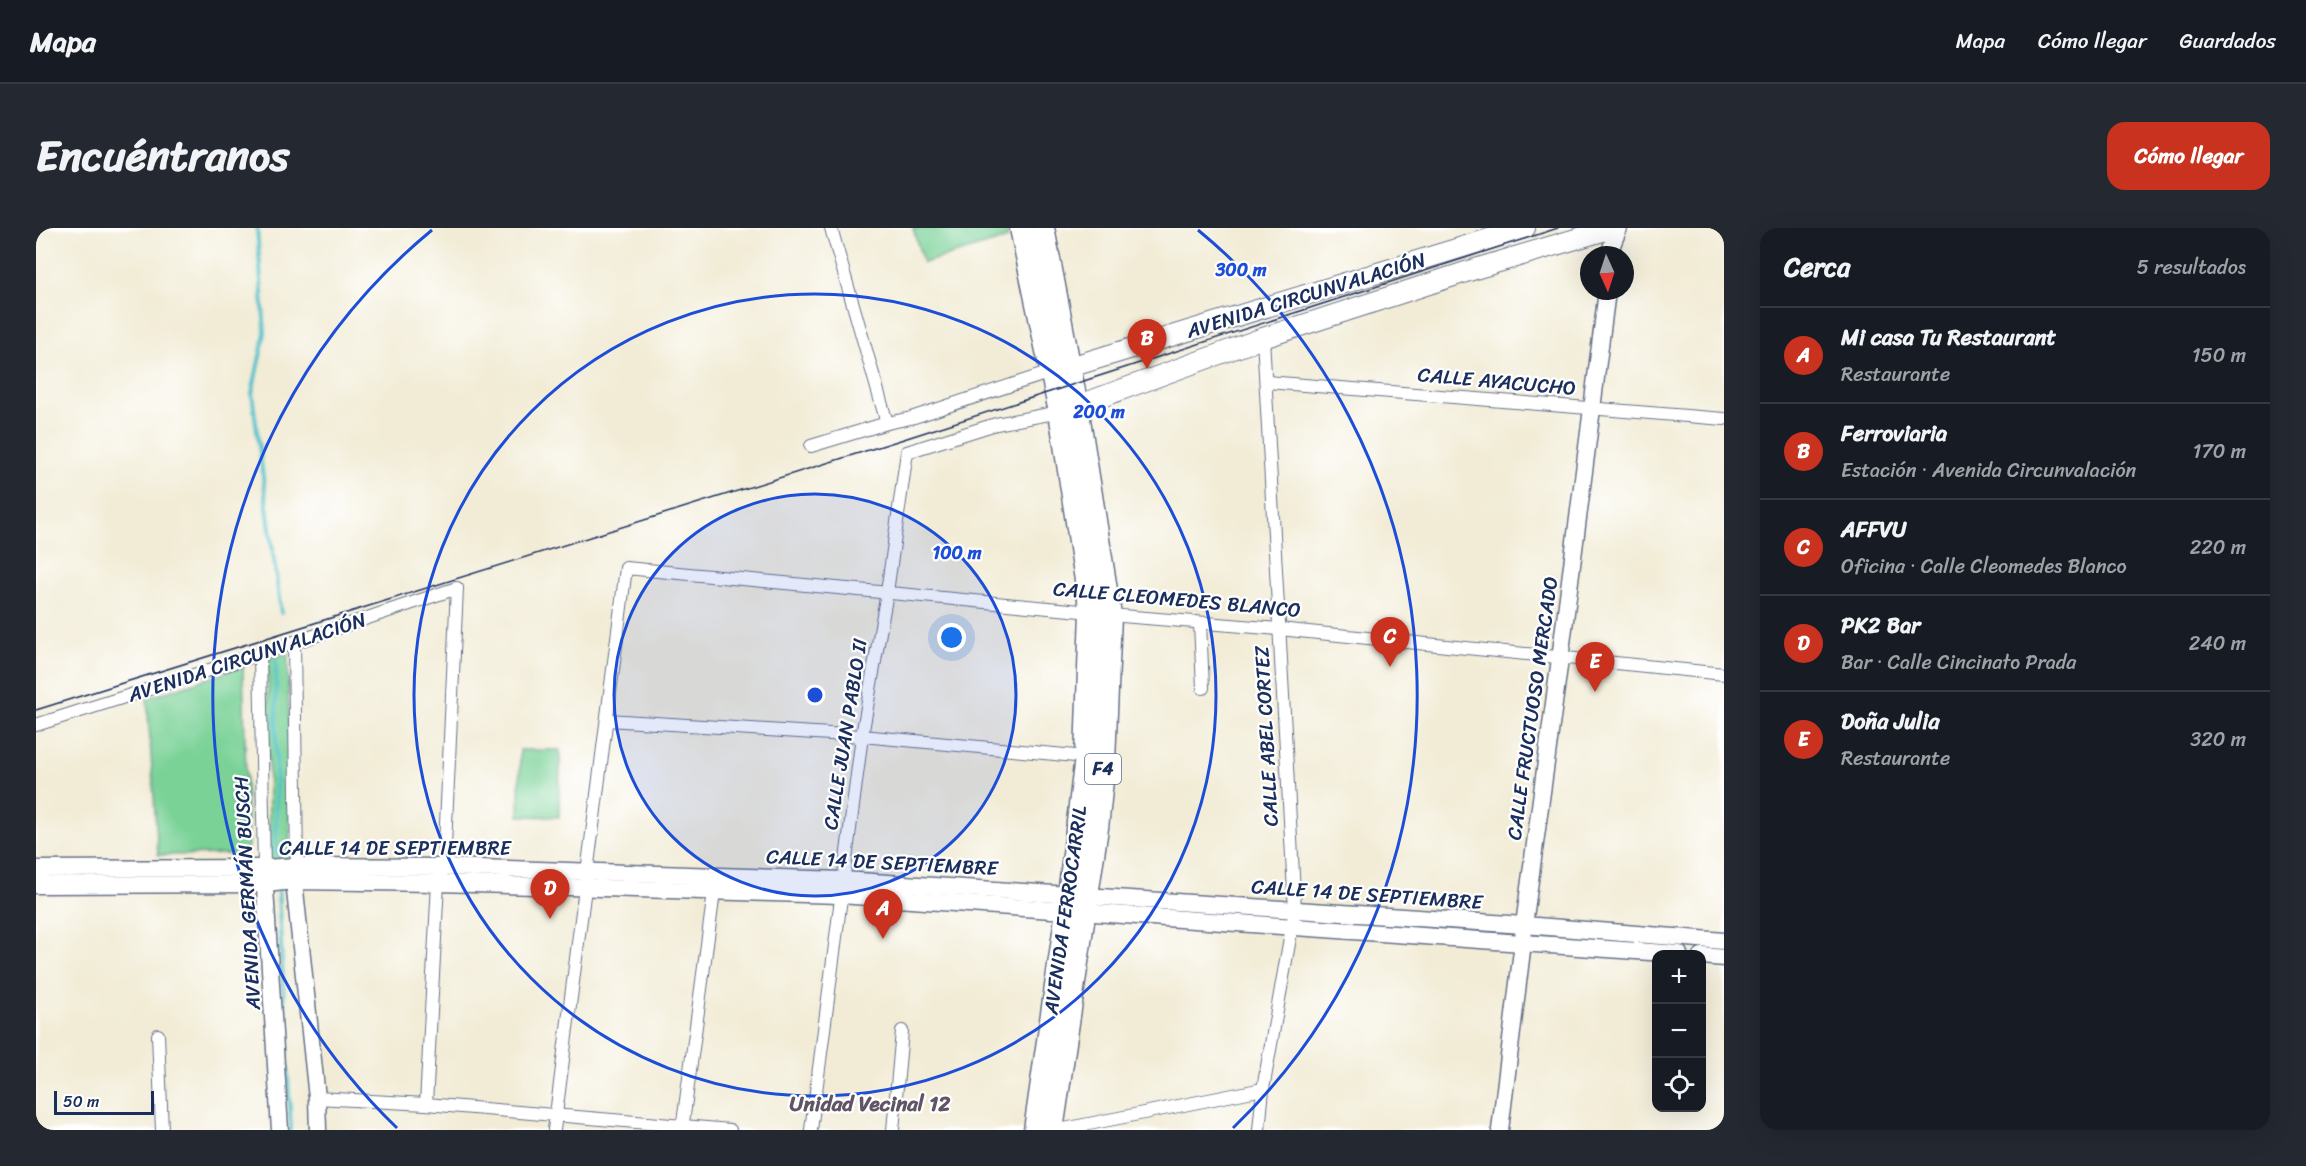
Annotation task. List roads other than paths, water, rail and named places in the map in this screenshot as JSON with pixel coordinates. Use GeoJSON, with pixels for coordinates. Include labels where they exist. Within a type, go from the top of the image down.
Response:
{"type":"FeatureCollection","features":[{"type":"Feature","properties":{"kind":"highway","name":"AVENIDA FERROCARRIL"},"geometry":{"type":"LineString","coordinates":[[1021,228],[1060,370],[1100,613],[1104,761],[1035,1130]]}},
{"type":"Feature","properties":{"kind":"highway","name":"AVENIDA FERROCARRIL"},"geometry":{"type":"LineString","coordinates":[[1043,228],[1060,370]]}},
{"type":"Feature","properties":{"kind":"highway","name":"AVENIDA FERROCARRIL"},"geometry":{"type":"LineString","coordinates":[[1052,1130],[1077,904],[1086,757],[1100,613]]}},
{"type":"Feature","properties":{"kind":"main road","name":"AVENIDA CIRCUNVALACIÓN"},"geometry":{"type":"LineString","coordinates":[[1060,370],[1525,228]]}},
{"type":"Feature","properties":{"kind":"main road","name":"AVENIDA CIRCUNVALACIÓN"},"geometry":{"type":"LineString","coordinates":[[1068,410],[1263,338],[1474,269],[1612,236]]}},
{"type":"Feature","properties":{"kind":"street"},"geometry":{"type":"LineString","coordinates":[[831,228],[887,423]]}},
{"type":"Feature","properties":{"kind":"street","name":"CALLE FRUCTUOSO MERCADO"},"geometry":{"type":"LineString","coordinates":[[1500,1130],[1524,925],[1605,300]]}},
{"type":"Feature","properties":{"kind":"street","name":"CALLE ABEL CORTEZ"},"geometry":{"type":"LineString","coordinates":[[1259,1130],[1263,1089],[1295,910],[1263,338]]}},
{"type":"Feature","properties":{"kind":"street","name":"AVENIDA CIRCUNVALACIÓN"},"geometry":{"type":"LineString","coordinates":[[811,446],[911,418],[1060,370]]}},
{"type":"Feature","properties":{"kind":"street","name":"CALLE AYACUCHO"},"geometry":{"type":"LineString","coordinates":[[1267,382],[1724,419]]}},
{"type":"Feature","properties":{"kind":"street","name":"AVENIDA CIRCUNVALACIÓN"},"geometry":{"type":"LineString","coordinates":[[907,452],[996,424],[1068,410]]}},
{"type":"Feature","properties":{"kind":"street","name":"CALLE JUAN PABLO II"},"geometry":{"type":"LineString","coordinates":[[811,1130],[862,736],[887,592],[907,452]]}},
{"type":"Feature","properties":{"kind":"street","name":"CALLE CLEOMEDES BLANCO"},"geometry":{"type":"LineString","coordinates":[[607,720],[626,568],[1279,629],[1724,674]]}},
{"type":"Feature","properties":{"kind":"street","name":"AVENIDA CIRCUNVALACIÓN"},"geometry":{"type":"LineString","coordinates":[[36,725],[260,654],[457,588],[441,875]]}},
{"type":"Feature","properties":{"kind":"street"},"geometry":{"type":"LineString","coordinates":[[1200,623],[1203,688]]}},
{"type":"Feature","properties":{"kind":"street"},"geometry":{"type":"LineString","coordinates":[[294,642],[295,874],[317,1098],[318,1130]]}},
{"type":"Feature","properties":{"kind":"street","name":"AVENIDA GERMÁN BUSCH"},"geometry":{"type":"LineString","coordinates":[[260,654],[264,876],[280,1130]]}},
{"type":"Feature","properties":{"kind":"street"},"geometry":{"type":"LineString","coordinates":[[554,1130],[607,720],[862,736],[1086,757]]}},
{"type":"Feature","properties":{"kind":"street","name":"CALLE 14 DE SEPTIEMBRE"},"geometry":{"type":"LineString","coordinates":[[36,869],[264,876]]}},
{"type":"Feature","properties":{"kind":"street","name":"CALLE 14 DE SEPTIEMBRE"},"geometry":{"type":"LineString","coordinates":[[36,885],[295,874],[441,875],[588,872],[715,883],[842,887],[1077,904],[1292,928],[1652,952]]}},
{"type":"Feature","properties":{"kind":"street"},"geometry":{"type":"LineString","coordinates":[[426,1104],[441,875]]}},
{"type":"Feature","properties":{"kind":"street","name":"CALLE 14 DE SEPTIEMBRE"},"geometry":{"type":"LineString","coordinates":[[441,875],[586,889],[715,883]]}},
{"type":"Feature","properties":{"kind":"street"},"geometry":{"type":"LineString","coordinates":[[682,1128],[715,883]]}},
{"type":"Feature","properties":{"kind":"street","name":"CALLE 14 DE SEPTIEMBRE"},"geometry":{"type":"LineString","coordinates":[[1077,904],[1295,910],[1724,941]]}},
{"type":"Feature","properties":{"kind":"street"},"geometry":{"type":"LineString","coordinates":[[1706,956],[1724,958]]}},
{"type":"Feature","properties":{"kind":"street"},"geometry":{"type":"LineString","coordinates":[[893,1130],[902,1031]]}},
{"type":"Feature","properties":{"kind":"street"},"geometry":{"type":"LineString","coordinates":[[158,1035],[162,1130]]}},
{"type":"Feature","properties":{"kind":"street"},"geometry":{"type":"LineString","coordinates":[[1059,1130],[1263,1089]]}},
{"type":"Feature","properties":{"kind":"street"},"geometry":{"type":"LineString","coordinates":[[317,1098],[426,1104],[682,1128],[730,1130]]}},
{"type":"Feature","properties":{"kind":"waterway"},"geometry":{"type":"LineString","coordinates":[[257,228],[265,333],[252,393],[281,613]]}},
{"type":"Feature","properties":{"kind":"waterway"},"geometry":{"type":"LineString","coordinates":[[276,662],[276,854]]}},
{"type":"Feature","properties":{"kind":"waterway"},"geometry":{"type":"LineString","coordinates":[[278,889],[291,1130]]}},
{"type":"Feature","properties":{"kind":"tram line"},"geometry":{"type":"LineString","coordinates":[[36,710],[907,438],[1558,228]]}},
{"type":"Feature","properties":{"kind":"place","name":"Ferroviaria"},"geometry":{"type":"Point","coordinates":[1147,369]}},
{"type":"Feature","properties":{"kind":"place","name":"AFFVU"},"geometry":{"type":"Point","coordinates":[1390,667]}},
{"type":"Feature","properties":{"kind":"place","name":"Doña Julia"},"geometry":{"type":"Point","coordinates":[1595,692]}},
{"type":"Feature","properties":{"kind":"place","name":"PK2 Bar"},"geometry":{"type":"Point","coordinates":[550,919]}},
{"type":"Feature","properties":{"kind":"place","name":"Mi casa Tu Restaurant"},"geometry":{"type":"Point","coordinates":[883,939]}},
{"type":"Feature","properties":{"kind":"district","name":"Unidad Vecinal 12"},"geometry":{"type":"Point","coordinates":[870,1104]}}]}
